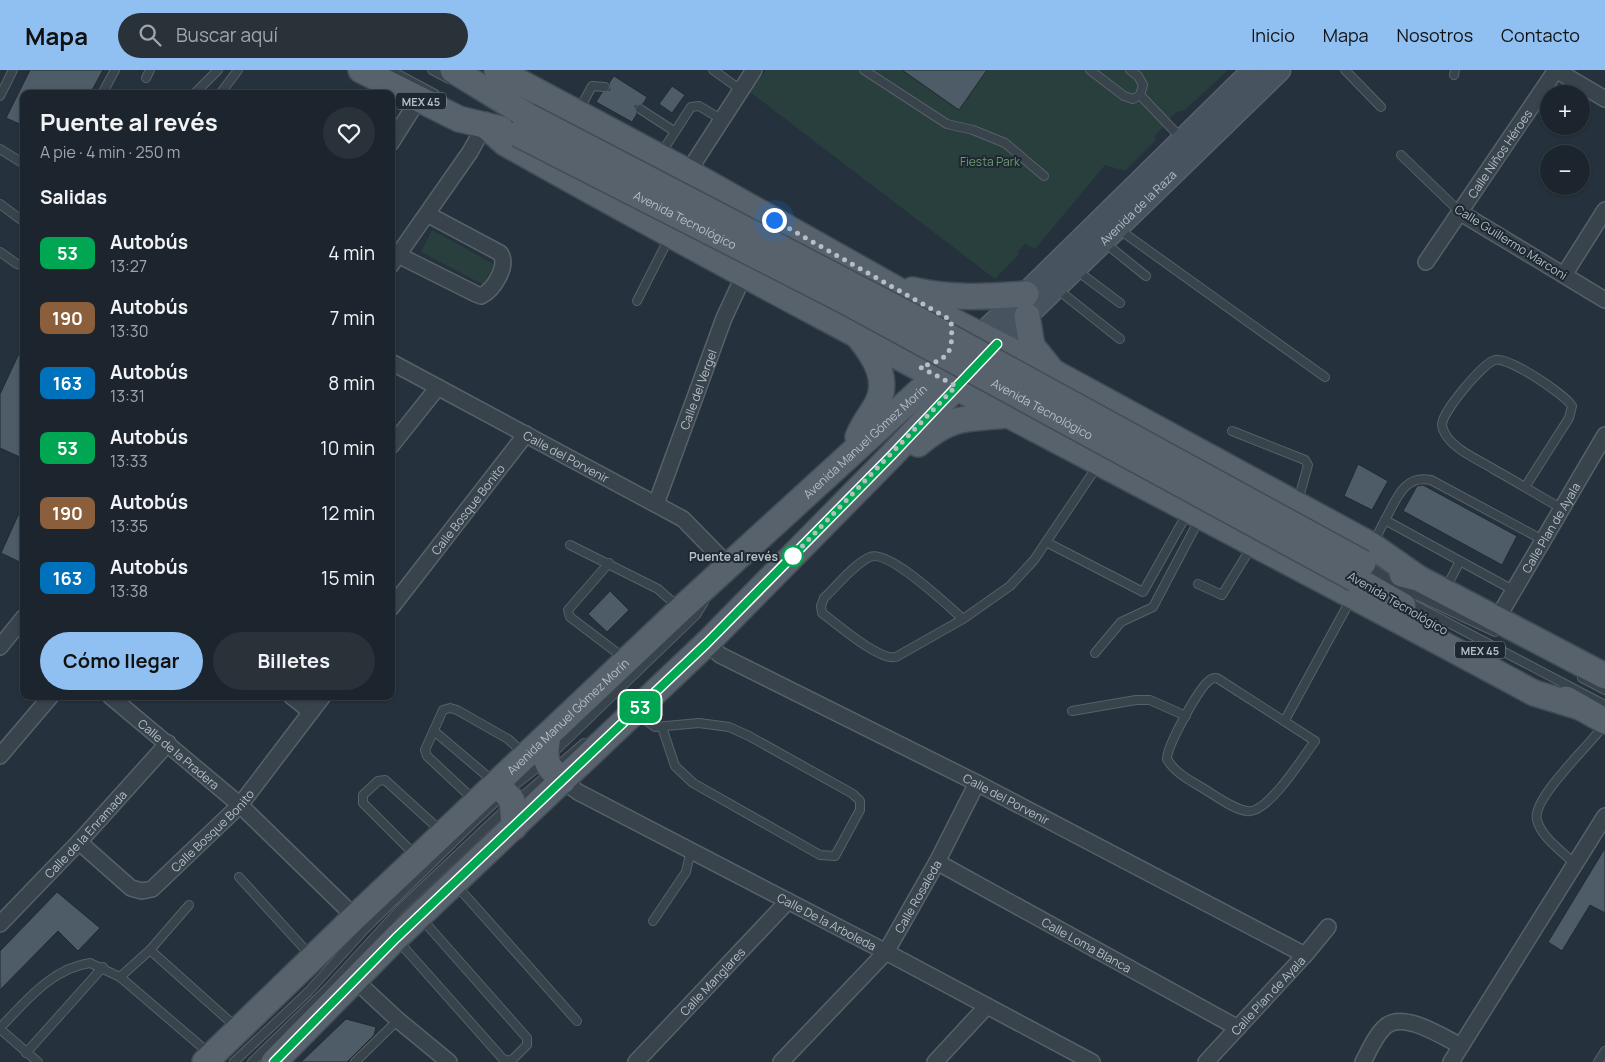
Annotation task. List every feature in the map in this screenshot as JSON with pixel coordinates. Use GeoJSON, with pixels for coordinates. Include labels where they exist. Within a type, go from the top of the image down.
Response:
{"type":"FeatureCollection","features":[{"type":"Feature","properties":{"kind":"main road","name":"Avenida Tecnológico"},"geometry":{"type":"LineString","coordinates":[[361,70],[429,98],[459,119],[485,125],[523,125]]}},
{"type":"Feature","properties":{"kind":"main road"},"geometry":{"type":"LineString","coordinates":[[497,70],[659,156],[896,287],[951,320],[1054,373],[1296,504],[1360,571]]}},
{"type":"Feature","properties":{"kind":"main road","name":"Avenida de la Raza"},"geometry":{"type":"LineString","coordinates":[[1027,305],[1055,288],[1074,269],[1109,229],[1189,146],[1254,70]]}},
{"type":"Feature","properties":{"kind":"main road","name":"Avenida de la Raza"},"geometry":{"type":"LineString","coordinates":[[1189,146],[1279,70]]}},
{"type":"Feature","properties":{"kind":"main road","name":"Avenida Tecnológico"},"geometry":{"type":"LineString","coordinates":[[457,80],[523,125],[843,300],[1360,571],[1605,722]]}},
{"type":"Feature","properties":{"kind":"main road"},"geometry":{"type":"LineString","coordinates":[[485,125],[505,143],[670,236],[1253,544],[1360,571]]}},
{"type":"Feature","properties":{"kind":"main road","name":"Avenida de la Raza"},"geometry":{"type":"LineString","coordinates":[[997,344],[1027,305],[1109,229]]}},
{"type":"Feature","properties":{"kind":"main road"},"geometry":{"type":"LineString","coordinates":[[896,287],[940,296],[978,298],[1027,305],[1032,346],[1054,373]]}},
{"type":"Feature","properties":{"kind":"main road"},"geometry":{"type":"LineString","coordinates":[[937,376],[938,362],[949,354],[953,342],[951,320]]}},
{"type":"Feature","properties":{"kind":"main road"},"geometry":{"type":"LineString","coordinates":[[853,451],[863,424],[878,403],[882,390],[881,376],[875,357],[857,335]]}},
{"type":"Feature","properties":{"kind":"main road"},"geometry":{"type":"LineString","coordinates":[[985,402],[983,387],[985,376],[994,364],[997,344]]}},
{"type":"Feature","properties":{"kind":"main road","name":"Avenida Manuel Gómez Morín"},"geometry":{"type":"LineString","coordinates":[[221,1053],[312,958],[478,803],[507,802],[547,767],[548,736],[728,565],[937,376],[997,344]]}},
{"type":"Feature","properties":{"kind":"main road","name":"Avenida Manuel Gómez Morín"},"geometry":{"type":"LineString","coordinates":[[274,1062],[454,882],[507,802],[547,767],[635,712],[707,643],[891,456],[937,376]]}},
{"type":"Feature","properties":{"kind":"main road"},"geometry":{"type":"LineString","coordinates":[[891,456],[911,449],[938,427],[958,419],[972,416],[1009,415]]}},
{"type":"Feature","properties":{"kind":"main road","name":"Avenida Tecnológico"},"geometry":{"type":"LineString","coordinates":[[1360,571],[1418,578],[1500,627],[1605,676]]}},
{"type":"Feature","properties":{"kind":"street"},"geometry":{"type":"LineString","coordinates":[[688,172],[754,70]]}},
{"type":"Feature","properties":{"kind":"street"},"geometry":{"type":"LineString","coordinates":[[1556,70],[1605,99]]}},
{"type":"Feature","properties":{"kind":"street","name":"Calle Niños Héroes"},"geometry":{"type":"LineString","coordinates":[[1426,262],[1461,213],[1556,70]]}},
{"type":"Feature","properties":{"kind":"street"},"geometry":{"type":"LineString","coordinates":[[395,138],[429,98]]}},
{"type":"Feature","properties":{"kind":"street"},"geometry":{"type":"LineString","coordinates":[[427,214],[500,253],[504,260],[504,265],[491,289],[481,296],[395,260],[485,125]]}},
{"type":"Feature","properties":{"kind":"street"},"geometry":{"type":"LineString","coordinates":[[1564,275],[1605,210]]}},
{"type":"Feature","properties":{"kind":"street","name":"Calle Guillermo Marconi"},"geometry":{"type":"LineString","coordinates":[[1461,213],[1605,300]]}},
{"type":"Feature","properties":{"kind":"street","name":"Calle del Vergel"},"geometry":{"type":"LineString","coordinates":[[656,504],[724,318],[744,275]]}},
{"type":"Feature","properties":{"kind":"street","name":"Calle del Porvenir"},"geometry":{"type":"LineString","coordinates":[[395,364],[683,518],[728,565]]}},
{"type":"Feature","properties":{"kind":"street"},"geometry":{"type":"LineString","coordinates":[[395,441],[438,387]]}},
{"type":"Feature","properties":{"kind":"street","name":"Calle Bosque Bonito"},"geometry":{"type":"LineString","coordinates":[[395,603],[526,434]]}},
{"type":"Feature","properties":{"kind":"street","name":"Calle Plan de Ayala"},"geometry":{"type":"LineString","coordinates":[[1500,627],[1513,590],[1605,436]]}},
{"type":"Feature","properties":{"kind":"street"},"geometry":{"type":"LineString","coordinates":[[0,647],[20,622]]}},
{"type":"Feature","properties":{"kind":"street","name":"Calle del Porvenir"},"geometry":{"type":"LineString","coordinates":[[707,643],[720,655],[977,783],[1305,955]]}},
{"type":"Feature","properties":{"kind":"street"},"geometry":{"type":"LineString","coordinates":[[0,756],[48,700]]}},
{"type":"Feature","properties":{"kind":"street","name":"Calle de la Pradera"},"geometry":{"type":"LineString","coordinates":[[115,700],[240,805],[355,917]]}},
{"type":"Feature","properties":{"kind":"street"},"geometry":{"type":"LineString","coordinates":[[296,700],[311,712]]}},
{"type":"Feature","properties":{"kind":"street","name":"Calle Bosque Bonito"},"geometry":{"type":"LineString","coordinates":[[80,842],[131,888],[147,891],[240,805],[320,700]]}},
{"type":"Feature","properties":{"kind":"street","name":"Calle de la Enramada"},"geometry":{"type":"LineString","coordinates":[[0,924],[80,842],[168,743]]}},
{"type":"Feature","properties":{"kind":"street","name":"Calle De la Arboleda"},"geometry":{"type":"LineString","coordinates":[[547,767],[578,792],[692,850],[1092,1062]]}},
{"type":"Feature","properties":{"kind":"street","name":"Calle Rosaleda"},"geometry":{"type":"LineString","coordinates":[[781,1062],[886,952],[937,862],[977,783]]}},
{"type":"Feature","properties":{"kind":"street"},"geometry":{"type":"LineString","coordinates":[[1451,1062],[1605,816]]}},
{"type":"Feature","properties":{"kind":"street","name":"Calle Loma Blanca"},"geometry":{"type":"LineString","coordinates":[[937,862],[1238,1028]]}},
{"type":"Feature","properties":{"kind":"street","name":"Calle Manglares"},"geometry":{"type":"LineString","coordinates":[[636,1062],[788,901]]}},
{"type":"Feature","properties":{"kind":"street","name":"Calle Plan de Ayala"},"geometry":{"type":"LineString","coordinates":[[1206,1062],[1305,955],[1328,927]]}},
{"type":"Feature","properties":{"kind":"street"},"geometry":{"type":"LineString","coordinates":[[354,980],[398,1020],[450,1062]]}},
{"type":"Feature","properties":{"kind":"street"},"geometry":{"type":"LineString","coordinates":[[934,1062],[986,1006]]}},
{"type":"Feature","properties":{"kind":"street"},"geometry":{"type":"LineString","coordinates":[[1363,1062],[1382,1030],[1392,1022],[1399,1021],[1416,1024],[1461,1046]]}},
{"type":"Feature","properties":{"kind":"lane"},"geometry":{"type":"LineString","coordinates":[[0,96],[12,70]]}},
{"type":"Feature","properties":{"kind":"lane"},"geometry":{"type":"LineString","coordinates":[[104,90],[115,70]]}},
{"type":"Feature","properties":{"kind":"lane"},"geometry":{"type":"LineString","coordinates":[[146,78],[150,70]]}},
{"type":"Feature","properties":{"kind":"lane"},"geometry":{"type":"LineString","coordinates":[[198,90],[218,70]]}},
{"type":"Feature","properties":{"kind":"lane"},"geometry":{"type":"LineString","coordinates":[[223,90],[238,70]]}},
{"type":"Feature","properties":{"kind":"lane"},"geometry":{"type":"LineString","coordinates":[[390,70],[429,98]]}},
{"type":"Feature","properties":{"kind":"lane"},"geometry":{"type":"LineString","coordinates":[[432,70],[457,80]]}},
{"type":"Feature","properties":{"kind":"lane"},"geometry":{"type":"LineString","coordinates":[[713,70],[741,90]]}},
{"type":"Feature","properties":{"kind":"lane"},"geometry":{"type":"LineString","coordinates":[[864,70],[947,124],[973,130],[1005,143],[1044,176]]}},
{"type":"Feature","properties":{"kind":"lane"},"geometry":{"type":"LineString","coordinates":[[1090,70],[1124,96],[1133,99],[1143,91],[1142,81],[1130,70]]}},
{"type":"Feature","properties":{"kind":"lane"},"geometry":{"type":"LineString","coordinates":[[1344,70],[1381,107]]}},
{"type":"Feature","properties":{"kind":"lane"},"geometry":{"type":"LineString","coordinates":[[578,112],[592,86],[605,88]]}},
{"type":"Feature","properties":{"kind":"lane"},"geometry":{"type":"LineString","coordinates":[[1140,95],[1189,146]]}},
{"type":"Feature","properties":{"kind":"lane"},"geometry":{"type":"LineString","coordinates":[[455,106],[485,125]]}},
{"type":"Feature","properties":{"kind":"lane"},"geometry":{"type":"LineString","coordinates":[[659,156],[690,107],[699,106],[721,119]]}},
{"type":"Feature","properties":{"kind":"lane"},"geometry":{"type":"LineString","coordinates":[[640,109],[674,131]]}},
{"type":"Feature","properties":{"kind":"lane"},"geometry":{"type":"LineString","coordinates":[[0,149],[20,162]]}},
{"type":"Feature","properties":{"kind":"lane","name":"Calle Guillermo Marconi"},"geometry":{"type":"LineString","coordinates":[[1401,156],[1461,213]]}},
{"type":"Feature","properties":{"kind":"lane"},"geometry":{"type":"LineString","coordinates":[[0,204],[20,219]]}},
{"type":"Feature","properties":{"kind":"lane"},"geometry":{"type":"LineString","coordinates":[[1109,229],[1146,276]]}},
{"type":"Feature","properties":{"kind":"lane"},"geometry":{"type":"LineString","coordinates":[[1109,229],[1326,377]]}},
{"type":"Feature","properties":{"kind":"lane"},"geometry":{"type":"LineString","coordinates":[[637,300],[670,236]]}},
{"type":"Feature","properties":{"kind":"lane"},"geometry":{"type":"LineString","coordinates":[[0,252],[20,264]]}},
{"type":"Feature","properties":{"kind":"lane"},"geometry":{"type":"LineString","coordinates":[[1074,269],[1120,304]]}},
{"type":"Feature","properties":{"kind":"lane"},"geometry":{"type":"LineString","coordinates":[[1055,288],[1065,298],[1120,339]]}},
{"type":"Feature","properties":{"kind":"lane"},"geometry":{"type":"LineString","coordinates":[[1525,487],[1569,418],[1572,406],[1551,388],[1512,363],[1500,359],[1493,360],[1480,370],[1445,415],[1442,424],[1448,438],[1458,448],[1561,508]]}},
{"type":"Feature","properties":{"kind":"lane"},"geometry":{"type":"LineString","coordinates":[[1232,431],[1305,460],[1308,464],[1296,504]]}},
{"type":"Feature","properties":{"kind":"lane"},"geometry":{"type":"LineString","coordinates":[[963,619],[912,576],[884,557],[877,556],[867,558],[824,598],[820,606],[822,613],[875,651],[891,658],[963,619],[1010,586],[1046,542],[1099,463]]}},
{"type":"Feature","properties":{"kind":"lane"},"geometry":{"type":"LineString","coordinates":[[1285,720],[1385,520],[1405,485],[1416,478],[1446,487],[1542,540]]}},
{"type":"Feature","properties":{"kind":"lane"},"geometry":{"type":"LineString","coordinates":[[1046,542],[1143,592],[1195,513]]}},
{"type":"Feature","properties":{"kind":"lane"},"geometry":{"type":"LineString","coordinates":[[1095,654],[1121,622],[1153,607],[1195,513]]}},
{"type":"Feature","properties":{"kind":"lane"},"geometry":{"type":"LineString","coordinates":[[1385,520],[1513,590]]}},
{"type":"Feature","properties":{"kind":"lane"},"geometry":{"type":"LineString","coordinates":[[1198,584],[1222,595],[1253,544]]}},
{"type":"Feature","properties":{"kind":"lane"},"geometry":{"type":"LineString","coordinates":[[570,545],[609,562],[658,589],[681,609]]}},
{"type":"Feature","properties":{"kind":"lane"},"geometry":{"type":"LineString","coordinates":[[1444,592],[1460,561]]}},
{"type":"Feature","properties":{"kind":"lane"},"geometry":{"type":"LineString","coordinates":[[609,562],[568,610],[570,617],[607,643],[627,660]]}},
{"type":"Feature","properties":{"kind":"lane"},"geometry":{"type":"LineString","coordinates":[[547,767],[696,615],[728,565]]}},
{"type":"Feature","properties":{"kind":"lane"},"geometry":{"type":"LineString","coordinates":[[1360,571],[1500,627]]}},
{"type":"Feature","properties":{"kind":"lane"},"geometry":{"type":"LineString","coordinates":[[1360,571],[1404,600],[1605,705]]}},
{"type":"Feature","properties":{"kind":"lane"},"geometry":{"type":"LineString","coordinates":[[660,676],[707,643]]}},
{"type":"Feature","properties":{"kind":"lane"},"geometry":{"type":"LineString","coordinates":[[1571,672],[1605,690]]}},
{"type":"Feature","properties":{"kind":"lane"},"geometry":{"type":"LineString","coordinates":[[1217,678],[1315,741],[1267,803],[1257,810],[1246,811],[1227,803],[1171,766],[1167,752],[1186,716],[1209,680],[1217,678]]}},
{"type":"Feature","properties":{"kind":"lane"},"geometry":{"type":"LineString","coordinates":[[1072,712],[1136,700],[1150,700],[1186,716]]}},
{"type":"Feature","properties":{"kind":"lane"},"geometry":{"type":"LineString","coordinates":[[478,803],[427,756],[425,750],[443,710],[450,708],[457,710],[508,739],[547,767]]}},
{"type":"Feature","properties":{"kind":"lane"},"geometry":{"type":"LineString","coordinates":[[635,712],[649,724],[662,727],[700,723],[729,727],[750,736],[853,794],[860,801],[860,810],[835,856],[820,855],[693,783],[675,766],[662,727]]}},
{"type":"Feature","properties":{"kind":"lane"},"geometry":{"type":"LineString","coordinates":[[1575,864],[1544,833],[1536,821],[1536,810],[1542,796],[1592,741],[1605,722]]}},
{"type":"Feature","properties":{"kind":"lane"},"geometry":{"type":"LineString","coordinates":[[434,731],[507,802]]}},
{"type":"Feature","properties":{"kind":"lane"},"geometry":{"type":"LineString","coordinates":[[547,767],[588,739]]}},
{"type":"Feature","properties":{"kind":"lane"},"geometry":{"type":"LineString","coordinates":[[418,858],[363,803],[363,795],[378,781],[385,780],[444,834]]}},
{"type":"Feature","properties":{"kind":"lane"},"geometry":{"type":"LineString","coordinates":[[221,1053],[308,992],[365,929],[507,802]]}},
{"type":"Feature","properties":{"kind":"lane"},"geometry":{"type":"LineString","coordinates":[[252,1062],[328,988],[400,910],[507,802]]}},
{"type":"Feature","properties":{"kind":"lane"},"geometry":{"type":"LineString","coordinates":[[654,921],[686,872],[692,850]]}},
{"type":"Feature","properties":{"kind":"lane"},"geometry":{"type":"LineString","coordinates":[[239,877],[312,958]]}},
{"type":"Feature","properties":{"kind":"lane"},"geometry":{"type":"LineString","coordinates":[[454,882],[577,1021]]}},
{"type":"Feature","properties":{"kind":"lane"},"geometry":{"type":"LineString","coordinates":[[120,977],[150,950],[190,905]]}},
{"type":"Feature","properties":{"kind":"lane"},"geometry":{"type":"LineString","coordinates":[[396,938],[503,1060],[511,1061],[528,1045],[527,1038],[419,916]]}},
{"type":"Feature","properties":{"kind":"lane"},"geometry":{"type":"LineString","coordinates":[[150,950],[221,1053]]}},
{"type":"Feature","properties":{"kind":"lane"},"geometry":{"type":"LineString","coordinates":[[38,1062],[0,1029],[24,1003],[58,973],[90,963],[104,967],[120,977],[221,1053]]}},
{"type":"Feature","properties":{"kind":"lane"},"geometry":{"type":"LineString","coordinates":[[26,1053],[104,967]]}},
{"type":"Feature","properties":{"kind":"lane"},"geometry":{"type":"LineString","coordinates":[[355,1062],[398,1020]]}},
{"type":"Feature","properties":{"kind":"lane"},"geometry":{"type":"LineString","coordinates":[[1598,1062],[1605,1051]]}},
{"type":"Feature","properties":{"kind":"green space","name":"Fiesta Park"},"geometry":{"type":"Polygon","coordinates":[[[766,70],[1228,70],[1185,110],[1176,112],[1154,137],[1156,140],[1125,171],[1105,165],[1035,249],[1025,244],[1017,252],[1019,254],[995,279],[750,92],[766,70]]]}},
{"type":"Feature","properties":{"kind":"green space"},"geometry":{"type":"Polygon","coordinates":[[[432,230],[494,264],[484,285],[421,252],[432,230]]]}},
{"type":"Feature","properties":{"kind":"building"},"geometry":{"type":"Polygon","coordinates":[[[30,70],[103,70],[92,90],[20,90],[30,70]]]}},
{"type":"Feature","properties":{"kind":"building"},"geometry":{"type":"Polygon","coordinates":[[[902,70],[987,70],[959,110],[902,70]]]}},
{"type":"Feature","properties":{"kind":"building"},"geometry":{"type":"Polygon","coordinates":[[[614,76],[647,97],[643,104],[635,106],[637,114],[632,122],[596,102],[602,92],[610,90],[609,83],[614,76]]]}},
{"type":"Feature","properties":{"kind":"building"},"geometry":{"type":"Polygon","coordinates":[[[672,86],[685,95],[672,113],[659,104],[672,86]]]}},
{"type":"Feature","properties":{"kind":"building"},"geometry":{"type":"Polygon","coordinates":[[[20,90],[20,124],[6,118],[20,90]]]}},
{"type":"Feature","properties":{"kind":"building"},"geometry":{"type":"Polygon","coordinates":[[[20,352],[20,457],[0,448],[0,394],[20,352]]]}},
{"type":"Feature","properties":{"kind":"building"},"geometry":{"type":"Polygon","coordinates":[[[1358,464],[1388,481],[1372,510],[1344,496],[1358,464]]]}},
{"type":"Feature","properties":{"kind":"building"},"geometry":{"type":"Polygon","coordinates":[[[1423,485],[1517,536],[1502,565],[1403,511],[1417,486],[1423,485]]]}},
{"type":"Feature","properties":{"kind":"building"},"geometry":{"type":"Polygon","coordinates":[[[20,511],[20,562],[1,553],[20,511]]]}},
{"type":"Feature","properties":{"kind":"building"},"geometry":{"type":"Polygon","coordinates":[[[610,591],[629,610],[607,632],[588,614],[610,591]]]}},
{"type":"Feature","properties":{"kind":"building"},"geometry":{"type":"Polygon","coordinates":[[[1605,848],[1605,913],[1590,905],[1562,951],[1548,942],[1605,848]]]}},
{"type":"Feature","properties":{"kind":"building"},"geometry":{"type":"Polygon","coordinates":[[[57,892],[100,928],[78,951],[58,931],[0,990],[0,951],[57,892]]]}},
{"type":"Feature","properties":{"kind":"building"},"geometry":{"type":"Polygon","coordinates":[[[346,1019],[376,1027],[374,1035],[347,1062],[301,1062],[346,1019]]]}},
{"type":"Feature","properties":{"kind":"bus line","name":"53"},"geometry":{"type":"LineString","coordinates":[[274,1062],[396,938],[707,643],[891,456],[997,344]]}},
{"type":"Feature","properties":{"kind":"place","name":"Puente al revés"},"geometry":{"type":"Point","coordinates":[793,556]}},
{"type":"Feature","properties":{"kind":"route"},"geometry":{"type":"LineString","coordinates":[[774,220],[896,287],[951,320],[953,342],[949,354],[938,362],[920,367],[956,386],[891,456],[793,556]]}}]}
